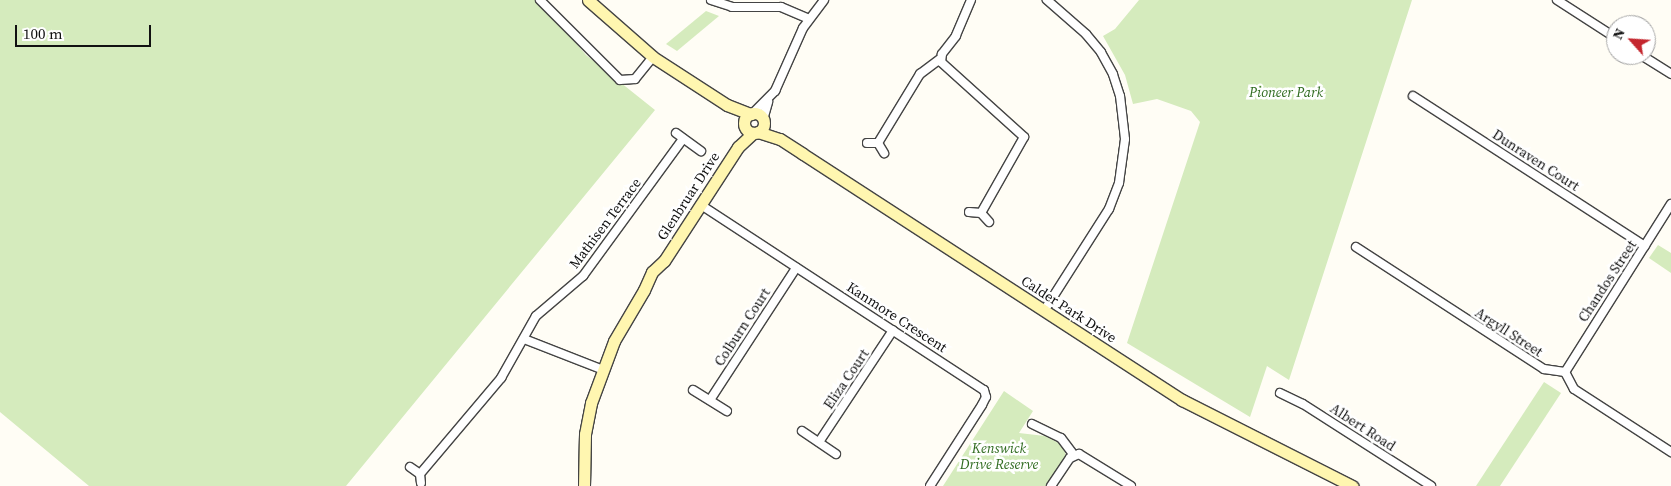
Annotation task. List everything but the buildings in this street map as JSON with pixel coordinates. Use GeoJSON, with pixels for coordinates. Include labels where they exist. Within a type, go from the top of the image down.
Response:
{"type":"FeatureCollection","features":[{"type":"Feature","properties":{"kind":"street"},"geometry":{"type":"LineString","coordinates":[[540,0],[620,80],[635,79],[653,57]]}},
{"type":"Feature","properties":{"kind":"street","name":"Calder Park Drive"},"geometry":{"type":"LineString","coordinates":[[588,0],[653,57],[1044,311],[1211,417],[1352,486]]}},
{"type":"Feature","properties":{"kind":"street"},"geometry":{"type":"LineString","coordinates":[[711,0],[732,7],[781,7],[809,19]]}},
{"type":"Feature","properties":{"kind":"street"},"geometry":{"type":"LineString","coordinates":[[754,123],[768,100],[809,19],[824,0]]}},
{"type":"Feature","properties":{"kind":"street"},"geometry":{"type":"LineString","coordinates":[[878,143],[920,74],[940,59],[956,36],[971,0]]}},
{"type":"Feature","properties":{"kind":"street"},"geometry":{"type":"LineString","coordinates":[[1044,311],[1109,209],[1119,183],[1125,139],[1120,96],[1113,74],[1086,34],[1047,0]]}},
{"type":"Feature","properties":{"kind":"street"},"geometry":{"type":"LineString","coordinates":[[1055,7],[1061,0]]}},
{"type":"Feature","properties":{"kind":"street"},"geometry":{"type":"LineString","coordinates":[[1557,0],[1606,32]]}},
{"type":"Feature","properties":{"kind":"street"},"geometry":{"type":"LineString","coordinates":[[940,59],[944,66],[1024,137],[981,213]]}},
{"type":"Feature","properties":{"kind":"street"},"geometry":{"type":"LineString","coordinates":[[1656,64],[1671,74]]}},
{"type":"Feature","properties":{"kind":"street","name":"Dunraven Court"},"geometry":{"type":"LineString","coordinates":[[1413,96],[1645,246]]}},
{"type":"Feature","properties":{"kind":"street"},"geometry":{"type":"LineString","coordinates":[[754,123],[768,100]]}},
{"type":"Feature","properties":{"kind":"street","name":"Glenbruar Drive"},"geometry":{"type":"LineString","coordinates":[[584,486],[585,434],[601,369],[621,327],[644,290],[659,276],[664,261],[754,123]]}},
{"type":"Feature","properties":{"kind":"street"},"geometry":{"type":"LineString","coordinates":[[676,133],[683,140],[701,151]]}},
{"type":"Feature","properties":{"kind":"street","name":"Mathisen Terrace"},"geometry":{"type":"LineString","coordinates":[[420,474],[492,391],[543,308],[582,276],[683,140]]}},
{"type":"Feature","properties":{"kind":"street"},"geometry":{"type":"LineString","coordinates":[[867,143],[878,143]]}},
{"type":"Feature","properties":{"kind":"street"},"geometry":{"type":"LineString","coordinates":[[878,143],[884,153]]}},
{"type":"Feature","properties":{"kind":"street","name":"Chandos Street"},"geometry":{"type":"LineString","coordinates":[[1565,372],[1671,204]]}},
{"type":"Feature","properties":{"kind":"street","name":"Kanmore Crescent"},"geometry":{"type":"LineString","coordinates":[[701,205],[977,384],[986,393],[982,405],[930,486]]}},
{"type":"Feature","properties":{"kind":"street"},"geometry":{"type":"LineString","coordinates":[[969,212],[981,213],[989,222]]}},
{"type":"Feature","properties":{"kind":"street","name":"Argyll Street"},"geometry":{"type":"LineString","coordinates":[[1356,247],[1544,370],[1565,372]]}},
{"type":"Feature","properties":{"kind":"street","name":"Colburn Court"},"geometry":{"type":"LineString","coordinates":[[710,400],[796,268]]}},
{"type":"Feature","properties":{"kind":"street","name":"Eliza Court"},"geometry":{"type":"LineString","coordinates":[[819,442],[893,330]]}},
{"type":"Feature","properties":{"kind":"street"},"geometry":{"type":"LineString","coordinates":[[524,340],[601,369]]}},
{"type":"Feature","properties":{"kind":"street"},"geometry":{"type":"LineString","coordinates":[[1565,372],[1574,389],[1671,452]]}},
{"type":"Feature","properties":{"kind":"street"},"geometry":{"type":"LineString","coordinates":[[693,390],[727,411]]}},
{"type":"Feature","properties":{"kind":"street","name":"Albert Road"},"geometry":{"type":"LineString","coordinates":[[1280,394],[1303,404],[1431,486]]}},
{"type":"Feature","properties":{"kind":"street"},"geometry":{"type":"LineString","coordinates":[[1032,424],[1061,438],[1074,455],[1088,457],[1131,486]]}},
{"type":"Feature","properties":{"kind":"street"},"geometry":{"type":"LineString","coordinates":[[802,432],[836,454]]}},
{"type":"Feature","properties":{"kind":"street"},"geometry":{"type":"LineString","coordinates":[[1051,486],[1074,455]]}},
{"type":"Feature","properties":{"kind":"street"},"geometry":{"type":"LineString","coordinates":[[410,467],[420,474],[421,483]]}},
{"type":"Feature","properties":{"kind":"green space"},"geometry":{"type":"Polygon","coordinates":[[[0,0],[540,0],[586,55],[655,110],[346,486],[89,486],[0,412],[0,0]]]}},
{"type":"Feature","properties":{"kind":"green space","name":"Pioneer Park"},"geometry":{"type":"Polygon","coordinates":[[[1139,0],[1412,0],[1289,380],[1267,366],[1250,417],[1127,343],[1200,122],[1191,111],[1157,99],[1133,104],[1125,75],[1103,36],[1115,29],[1139,0]]]}},
{"type":"Feature","properties":{"kind":"green space"},"geometry":{"type":"Polygon","coordinates":[[[706,11],[719,16],[677,51],[666,44],[706,11]]]}},
{"type":"Feature","properties":{"kind":"green space"},"geometry":{"type":"Polygon","coordinates":[[[1658,245],[1671,253],[1671,273],[1649,258],[1658,245]]]}},
{"type":"Feature","properties":{"kind":"green space"},"geometry":{"type":"Polygon","coordinates":[[[1544,382],[1561,393],[1500,486],[1476,486],[1544,382]]]}},
{"type":"Feature","properties":{"kind":"green space","name":"Kenswick Drive Reserve"},"geometry":{"type":"Polygon","coordinates":[[[1004,391],[1033,411],[1019,433],[1045,436],[1063,445],[1066,456],[1046,486],[943,486],[1004,391]]]}}]}
